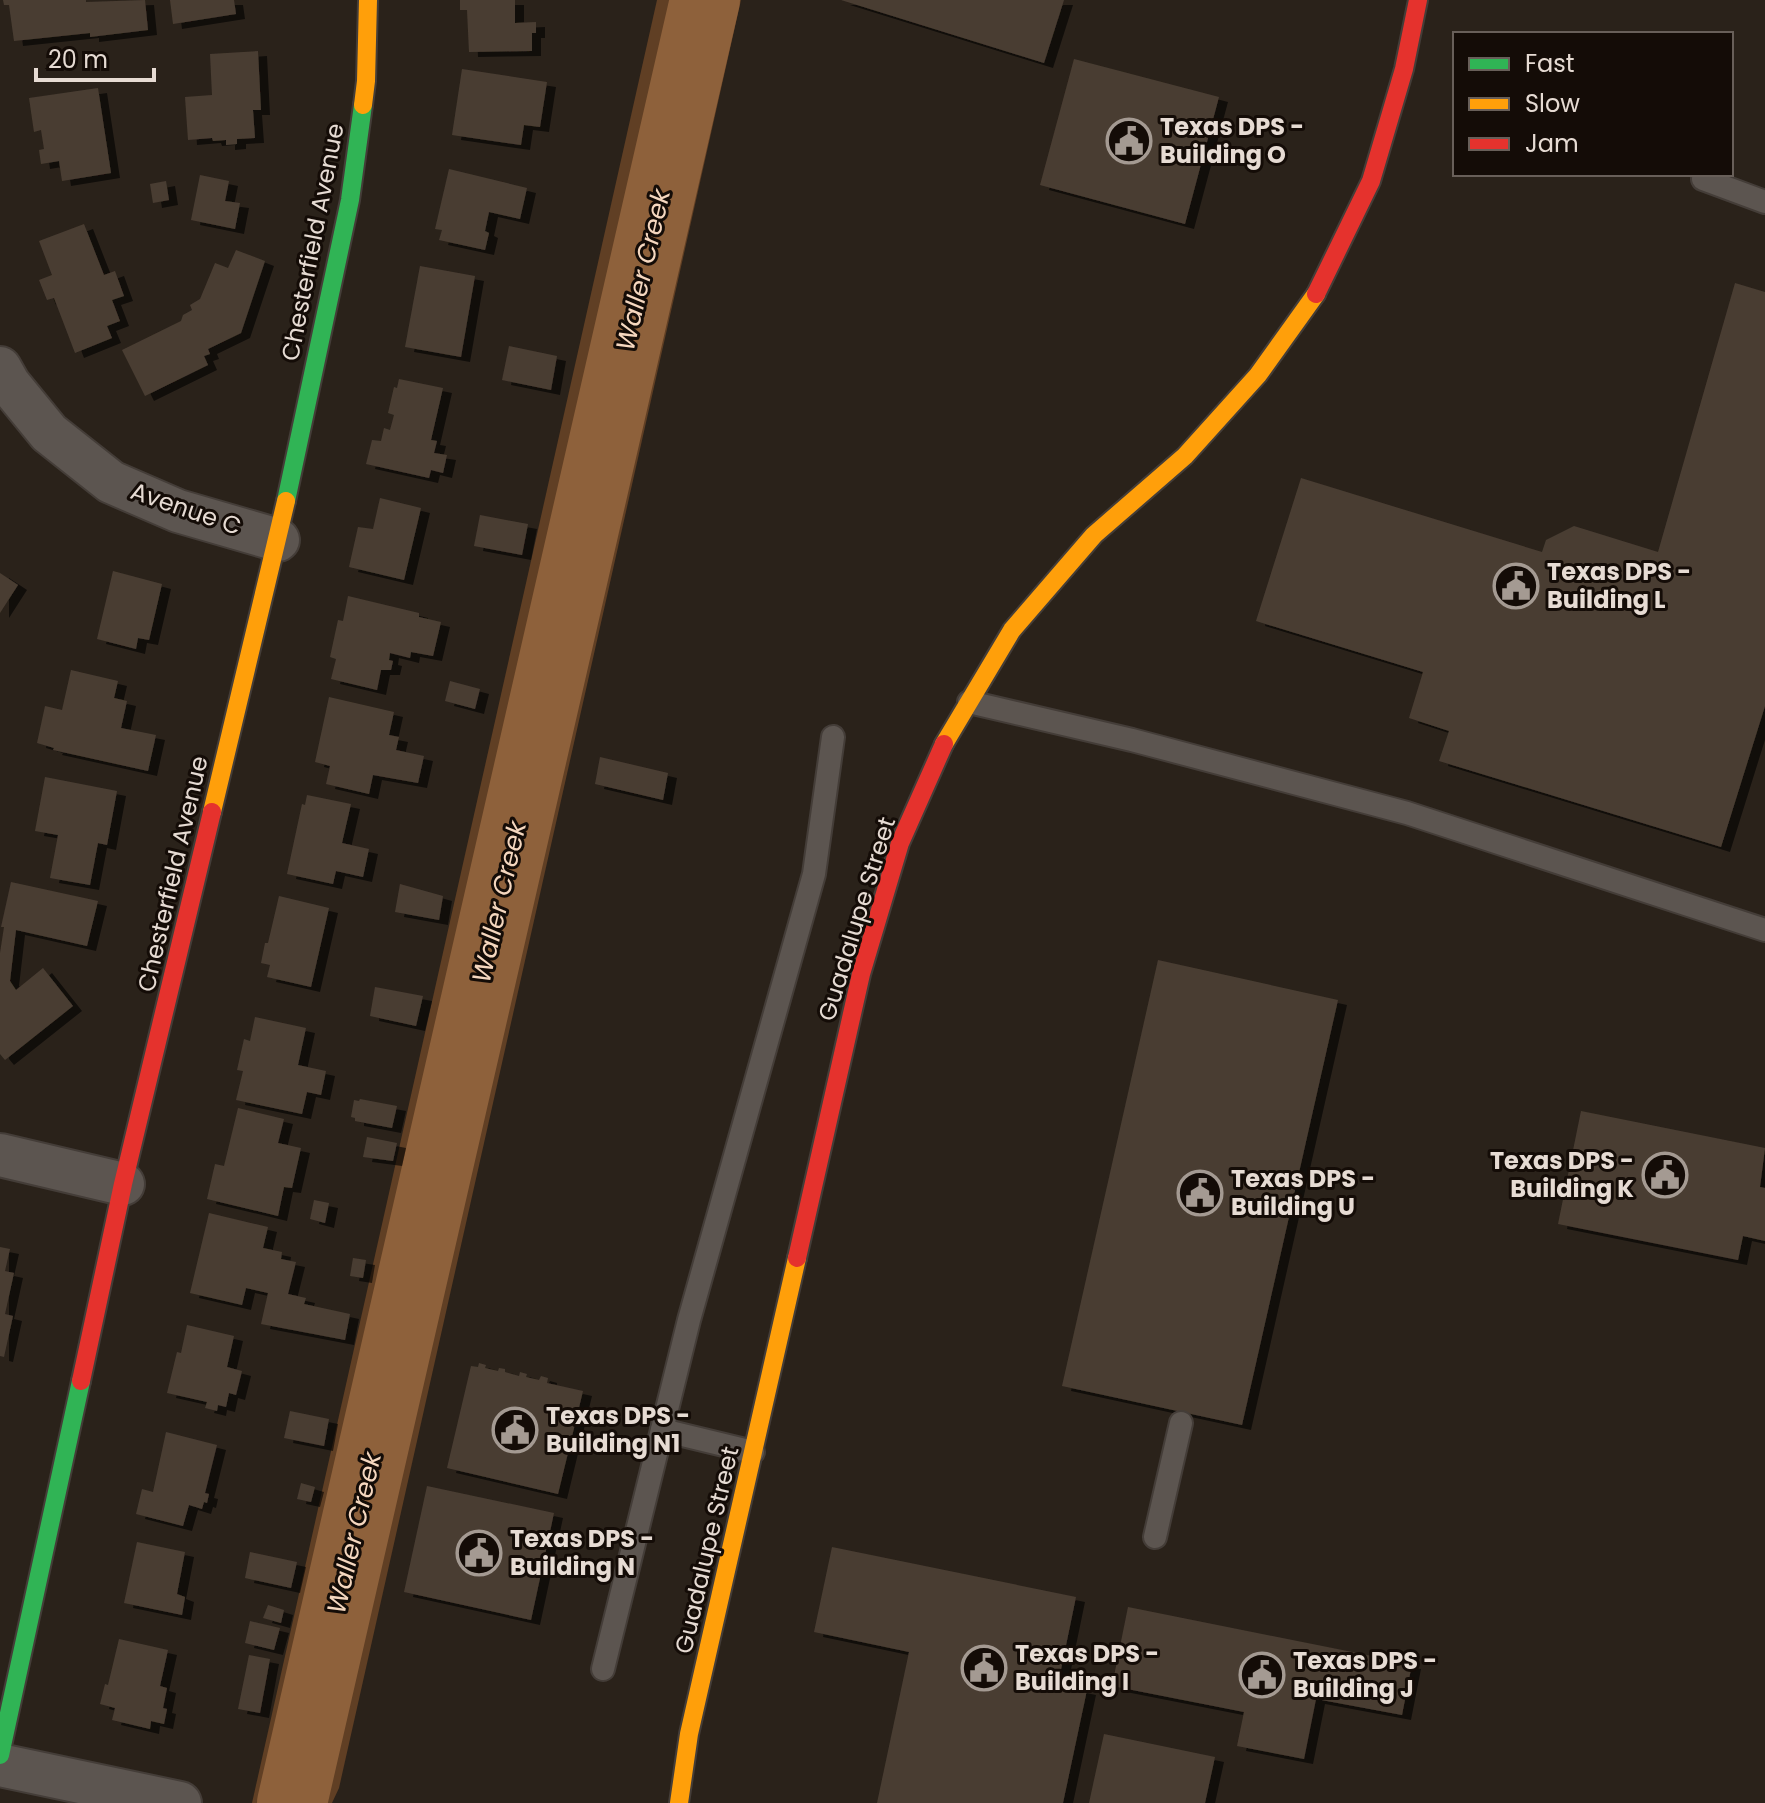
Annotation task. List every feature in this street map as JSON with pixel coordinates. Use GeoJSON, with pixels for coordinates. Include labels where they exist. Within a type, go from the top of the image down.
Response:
{"type":"FeatureCollection","features":[{"type":"Feature","properties":{"kind":"street","name":"Chesterfield Avenue"},"geometry":{"type":"LineString","coordinates":[[0,1755],[123,1184],[278,540],[350,200],[366,81],[368,0]]}},
{"type":"Feature","properties":{"kind":"street","name":"Guadalupe Street"},"geometry":{"type":"LineString","coordinates":[[679,1803],[689,1734],[861,974],[900,843],[949,734],[1012,630],[1094,535],[1185,456],[1258,375],[1316,294],[1371,181],[1404,69],[1418,0]]}},
{"type":"Feature","properties":{"kind":"street","name":"Avenue C"},"geometry":{"type":"LineString","coordinates":[[0,368],[9,384],[49,433],[111,482],[178,511],[278,540]]}},
{"type":"Feature","properties":{"kind":"street"},"geometry":{"type":"LineString","coordinates":[[0,1155],[123,1184]]}},
{"type":"Feature","properties":{"kind":"street"},"geometry":{"type":"LineString","coordinates":[[0,1765],[180,1803]]}},
{"type":"Feature","properties":{"kind":"lane"},"geometry":{"type":"LineString","coordinates":[[1703,179],[1765,202]]}},
{"type":"Feature","properties":{"kind":"lane"},"geometry":{"type":"LineString","coordinates":[[969,702],[1132,740],[1407,813],[1765,930]]}},
{"type":"Feature","properties":{"kind":"lane"},"geometry":{"type":"LineString","coordinates":[[603,1669],[689,1320],[814,874],[833,737]]}},
{"type":"Feature","properties":{"kind":"lane"},"geometry":{"type":"LineString","coordinates":[[1155,1537],[1181,1423]]}},
{"type":"Feature","properties":{"kind":"lane"},"geometry":{"type":"LineString","coordinates":[[662,1430],[753,1452]]}},
{"type":"Feature","properties":{"kind":"shaded area"},"geometry":{"type":"Polygon","coordinates":[[[657,0],[741,0],[339,1788],[332,1803],[252,1803],[657,0]]]}},
{"type":"Feature","properties":{"kind":"building"},"geometry":{"type":"Polygon","coordinates":[[[3,0],[145,0],[148,30],[14,41],[9,5],[4,5],[3,0]]]}},
{"type":"Feature","properties":{"kind":"building"},"geometry":{"type":"Polygon","coordinates":[[[170,0],[234,0],[236,14],[173,24],[170,0]]]}},
{"type":"Feature","properties":{"kind":"building"},"geometry":{"type":"Polygon","coordinates":[[[460,0],[515,0],[515,23],[536,22],[536,33],[532,33],[532,51],[469,52],[467,10],[460,10],[460,0]]]}},
{"type":"Feature","properties":{"kind":"building"},"geometry":{"type":"Polygon","coordinates":[[[841,0],[1064,0],[1044,63],[841,0]]]}},
{"type":"Feature","properties":{"kind":"building"},"geometry":{"type":"Polygon","coordinates":[[[258,51],[261,110],[253,110],[255,138],[237,139],[237,144],[226,145],[226,140],[213,141],[212,138],[188,140],[185,97],[212,95],[210,54],[258,51]]]}},
{"type":"Feature","properties":{"kind":"building","name":"Texas DPS - Building O"},"geometry":{"type":"Polygon","coordinates":[[[1074,59],[1219,97],[1185,224],[1040,185],[1074,59]]]}},
{"type":"Feature","properties":{"kind":"building"},"geometry":{"type":"Polygon","coordinates":[[[462,69],[547,82],[540,127],[524,125],[521,145],[452,135],[462,69]]]}},
{"type":"Feature","properties":{"kind":"building"},"geometry":{"type":"Polygon","coordinates":[[[98,88],[111,173],[62,181],[59,161],[41,164],[39,150],[44,149],[41,130],[34,132],[29,98],[98,88]]]}},
{"type":"Feature","properties":{"kind":"building"},"geometry":{"type":"Polygon","coordinates":[[[449,169],[527,188],[520,219],[489,212],[485,250],[439,240],[442,230],[435,229],[449,169]]]}},
{"type":"Feature","properties":{"kind":"building"},"geometry":{"type":"Polygon","coordinates":[[[200,175],[229,181],[225,201],[240,203],[235,229],[191,220],[200,175]]]}},
{"type":"Feature","properties":{"kind":"building"},"geometry":{"type":"Polygon","coordinates":[[[166,181],[169,200],[153,203],[150,184],[166,181]]]}},
{"type":"Feature","properties":{"kind":"building"},"geometry":{"type":"Polygon","coordinates":[[[84,224],[104,275],[115,271],[124,296],[112,300],[120,321],[107,326],[112,338],[75,353],[54,298],[47,300],[39,280],[52,275],[39,241],[84,224]]]}},
{"type":"Feature","properties":{"kind":"building"},"geometry":{"type":"Polygon","coordinates":[[[236,250],[265,261],[241,333],[208,349],[210,354],[204,356],[208,365],[145,396],[122,350],[181,321],[183,315],[192,310],[190,305],[200,299],[215,263],[228,268],[236,250]]]}},
{"type":"Feature","properties":{"kind":"building"},"geometry":{"type":"Polygon","coordinates":[[[420,266],[475,276],[461,357],[405,347],[420,266]]]}},
{"type":"Feature","properties":{"kind":"building","name":"Texas DPS - Building L"},"geometry":{"type":"Polygon","coordinates":[[[1735,283],[1765,292],[1765,706],[1721,847],[1439,761],[1449,731],[1409,718],[1423,672],[1256,621],[1301,478],[1542,552],[1546,540],[1574,526],[1658,552],[1735,283]]]}},
{"type":"Feature","properties":{"kind":"building"},"geometry":{"type":"Polygon","coordinates":[[[509,346],[557,356],[551,390],[502,380],[509,346]]]}},
{"type":"Feature","properties":{"kind":"building"},"geometry":{"type":"Polygon","coordinates":[[[399,379],[443,388],[431,440],[437,441],[434,453],[447,455],[443,473],[431,470],[429,478],[366,464],[372,440],[381,441],[384,428],[390,430],[394,415],[388,413],[399,379]]]}},
{"type":"Feature","properties":{"kind":"building"},"geometry":{"type":"Polygon","coordinates":[[[380,498],[421,508],[404,580],[349,567],[358,527],[373,529],[380,498]]]}},
{"type":"Feature","properties":{"kind":"building"},"geometry":{"type":"Polygon","coordinates":[[[480,515],[528,524],[522,555],[474,546],[480,515]]]}},
{"type":"Feature","properties":{"kind":"building"},"geometry":{"type":"Polygon","coordinates":[[[113,571],[162,584],[149,640],[138,638],[136,649],[97,639],[113,571]]]}},
{"type":"Feature","properties":{"kind":"building"},"geometry":{"type":"Polygon","coordinates":[[[0,573],[18,585],[0,613],[0,573]]]}},
{"type":"Feature","properties":{"kind":"building"},"geometry":{"type":"Polygon","coordinates":[[[348,596],[419,613],[419,617],[441,622],[433,656],[411,652],[410,658],[390,653],[389,660],[393,661],[391,670],[381,670],[377,690],[331,679],[336,659],[330,657],[338,620],[343,621],[348,596]]]}},
{"type":"Feature","properties":{"kind":"building"},"geometry":{"type":"Polygon","coordinates":[[[71,670],[118,681],[114,698],[127,701],[121,728],[156,735],[148,771],[53,750],[37,743],[45,706],[62,710],[71,670]]]}},
{"type":"Feature","properties":{"kind":"building"},"geometry":{"type":"Polygon","coordinates":[[[450,681],[480,689],[475,709],[445,701],[450,681]]]}},
{"type":"Feature","properties":{"kind":"building"},"geometry":{"type":"Polygon","coordinates":[[[329,697],[394,712],[389,735],[399,737],[396,750],[424,756],[418,783],[373,775],[369,794],[326,784],[330,766],[315,762],[329,697]]]}},
{"type":"Feature","properties":{"kind":"building"},"geometry":{"type":"Polygon","coordinates":[[[600,757],[668,773],[663,800],[595,784],[600,757]]]}},
{"type":"Feature","properties":{"kind":"building"},"geometry":{"type":"Polygon","coordinates":[[[45,777],[117,791],[107,845],[98,843],[90,885],[50,878],[58,835],[35,831],[45,777]]]}},
{"type":"Feature","properties":{"kind":"building"},"geometry":{"type":"Polygon","coordinates":[[[307,795],[351,804],[342,843],[369,849],[363,877],[336,871],[333,884],[287,874],[302,804],[305,805],[307,795]]]}},
{"type":"Feature","properties":{"kind":"building"},"geometry":{"type":"Polygon","coordinates":[[[11,882],[98,901],[87,946],[16,930],[10,981],[16,990],[43,968],[73,1006],[5,1060],[0,1054],[0,953],[4,927],[1,927],[11,882]]]}},
{"type":"Feature","properties":{"kind":"building"},"geometry":{"type":"Polygon","coordinates":[[[400,884],[443,896],[439,920],[395,912],[400,884]]]}},
{"type":"Feature","properties":{"kind":"building"},"geometry":{"type":"Polygon","coordinates":[[[279,896],[329,908],[311,987],[267,977],[270,965],[261,963],[279,896]]]}},
{"type":"Feature","properties":{"kind":"building","name":"Texas DPS - Building U"},"geometry":{"type":"Polygon","coordinates":[[[1158,960],[1338,1000],[1242,1425],[1062,1386],[1158,960]]]}},
{"type":"Feature","properties":{"kind":"building"},"geometry":{"type":"Polygon","coordinates":[[[375,987],[423,996],[416,1026],[370,1016],[375,987]]]}},
{"type":"Feature","properties":{"kind":"building"},"geometry":{"type":"Polygon","coordinates":[[[255,1017],[306,1028],[298,1065],[326,1071],[321,1095],[307,1092],[302,1114],[236,1100],[243,1071],[237,1070],[244,1039],[250,1041],[255,1017]]]}},
{"type":"Feature","properties":{"kind":"building"},"geometry":{"type":"Polygon","coordinates":[[[354,1100],[397,1106],[392,1128],[355,1121],[351,1117],[354,1100]]]}},
{"type":"Feature","properties":{"kind":"building"},"geometry":{"type":"Polygon","coordinates":[[[238,1108],[284,1119],[278,1143],[301,1148],[292,1188],[284,1187],[278,1216],[207,1199],[215,1164],[224,1166],[238,1108]]]}},
{"type":"Feature","properties":{"kind":"building","name":"Texas DPS - Building K"},"geometry":{"type":"Polygon","coordinates":[[[1581,1111],[1765,1148],[1760,1187],[1765,1188],[1765,1241],[1743,1236],[1738,1260],[1558,1224],[1581,1111]]]}},
{"type":"Feature","properties":{"kind":"building"},"geometry":{"type":"Polygon","coordinates":[[[367,1137],[397,1143],[393,1161],[363,1157],[367,1137]]]}},
{"type":"Feature","properties":{"kind":"building"},"geometry":{"type":"Polygon","coordinates":[[[314,1200],[329,1203],[325,1223],[310,1219],[314,1200]]]}},
{"type":"Feature","properties":{"kind":"building"},"geometry":{"type":"Polygon","coordinates":[[[209,1213],[268,1227],[263,1248],[282,1252],[281,1259],[296,1262],[288,1294],[306,1298],[304,1304],[350,1314],[345,1340],[261,1324],[268,1293],[246,1288],[242,1305],[190,1293],[209,1213]]]}},
{"type":"Feature","properties":{"kind":"building"},"geometry":{"type":"Polygon","coordinates":[[[0,1247],[10,1249],[5,1271],[14,1273],[5,1314],[13,1316],[4,1357],[0,1356],[0,1247]]]}},
{"type":"Feature","properties":{"kind":"building"},"geometry":{"type":"Polygon","coordinates":[[[353,1258],[366,1260],[363,1278],[350,1276],[353,1258]]]}},
{"type":"Feature","properties":{"kind":"building"},"geometry":{"type":"Polygon","coordinates":[[[187,1325],[234,1336],[227,1367],[242,1371],[236,1395],[229,1393],[226,1407],[218,1405],[217,1411],[205,1408],[207,1402],[167,1393],[187,1325]]]}},
{"type":"Feature","properties":{"kind":"building","name":"Texas DPS - Building N1"},"geometry":{"type":"Polygon","coordinates":[[[479,1363],[486,1365],[485,1368],[505,1369],[505,1372],[519,1376],[520,1372],[539,1380],[541,1376],[548,1378],[547,1383],[583,1391],[558,1494],[447,1468],[471,1366],[478,1367],[479,1363]]]}},
{"type":"Feature","properties":{"kind":"building"},"geometry":{"type":"Polygon","coordinates":[[[290,1411],[329,1419],[324,1446],[284,1438],[290,1411]]]}},
{"type":"Feature","properties":{"kind":"building"},"geometry":{"type":"Polygon","coordinates":[[[166,1432],[217,1445],[205,1493],[209,1494],[207,1503],[204,1502],[202,1509],[189,1505],[183,1526],[136,1514],[142,1489],[153,1492],[166,1432]]]}},
{"type":"Feature","properties":{"kind":"building"},"geometry":{"type":"Polygon","coordinates":[[[301,1483],[315,1487],[311,1502],[297,1499],[301,1483]]]}},
{"type":"Feature","properties":{"kind":"building","name":"Texas DPS - Building N"},"geometry":{"type":"Polygon","coordinates":[[[427,1486],[554,1513],[531,1620],[404,1592],[427,1486]]]}},
{"type":"Feature","properties":{"kind":"building"},"geometry":{"type":"Polygon","coordinates":[[[137,1542],[185,1552],[177,1594],[185,1597],[182,1615],[124,1603],[137,1542]]]}},
{"type":"Feature","properties":{"kind":"building","name":"Texas DPS - Building I"},"geometry":{"type":"Polygon","coordinates":[[[832,1547],[1076,1597],[1058,1684],[1087,1690],[1063,1803],[877,1803],[909,1652],[814,1632],[832,1547]]]}},
{"type":"Feature","properties":{"kind":"building"},"geometry":{"type":"Polygon","coordinates":[[[250,1552],[297,1562],[291,1588],[245,1578],[250,1552]]]}},
{"type":"Feature","properties":{"kind":"building"},"geometry":{"type":"Polygon","coordinates":[[[268,1605],[284,1610],[281,1623],[263,1618],[268,1605]]]}},
{"type":"Feature","properties":{"kind":"building","name":"Texas DPS - Building J"},"geometry":{"type":"Polygon","coordinates":[[[1128,1607],[1412,1664],[1402,1715],[1316,1699],[1304,1759],[1237,1746],[1244,1712],[1112,1686],[1128,1607]]]}},
{"type":"Feature","properties":{"kind":"building"},"geometry":{"type":"Polygon","coordinates":[[[250,1621],[280,1628],[274,1650],[245,1643],[250,1621]]]}},
{"type":"Feature","properties":{"kind":"building"},"geometry":{"type":"Polygon","coordinates":[[[119,1639],[168,1650],[160,1686],[167,1688],[164,1724],[151,1721],[150,1729],[112,1720],[115,1708],[100,1704],[119,1639]]]}},
{"type":"Feature","properties":{"kind":"building"},"geometry":{"type":"Polygon","coordinates":[[[249,1655],[270,1659],[260,1713],[238,1709],[249,1655]]]}},
{"type":"Feature","properties":{"kind":"building"},"geometry":{"type":"Polygon","coordinates":[[[1104,1734],[1215,1757],[1205,1803],[1089,1803],[1104,1734]]]}},
{"type":"Feature","properties":{"kind":"waterway","name":"Waller Creek"},"geometry":{"type":"LineString","coordinates":[[292,1803],[705,0]]}},
{"type":"Feature","properties":{"kind":"traffic: fast"},"geometry":{"type":"LineString","coordinates":[[286,501],[350,200],[363,105]]}},
{"type":"Feature","properties":{"kind":"traffic: fast"},"geometry":{"type":"LineString","coordinates":[[0,1755],[81,1381]]}},
{"type":"Feature","properties":{"kind":"traffic: slow"},"geometry":{"type":"LineString","coordinates":[[363,105],[368,0]]}},
{"type":"Feature","properties":{"kind":"traffic: slow"},"geometry":{"type":"LineString","coordinates":[[944,744],[1012,630],[1094,535],[1185,456],[1258,375],[1316,294]]}},
{"type":"Feature","properties":{"kind":"traffic: slow"},"geometry":{"type":"LineString","coordinates":[[212,812],[286,501]]}},
{"type":"Feature","properties":{"kind":"traffic: slow"},"geometry":{"type":"LineString","coordinates":[[679,1803],[689,1734],[797,1258]]}},
{"type":"Feature","properties":{"kind":"traffic: jam"},"geometry":{"type":"LineString","coordinates":[[1316,294],[1371,181],[1404,69],[1418,0]]}},
{"type":"Feature","properties":{"kind":"traffic: jam"},"geometry":{"type":"LineString","coordinates":[[797,1258],[861,974],[900,843],[944,744]]}},
{"type":"Feature","properties":{"kind":"traffic: jam"},"geometry":{"type":"LineString","coordinates":[[81,1381],[123,1184],[212,812]]}},
{"type":"Feature","properties":{"kind":"place","name":"Texas DPS - Building O"},"geometry":{"type":"Point","coordinates":[1129,141]}},
{"type":"Feature","properties":{"kind":"place","name":"Texas DPS - Building L"},"geometry":{"type":"Point","coordinates":[1516,586]}},
{"type":"Feature","properties":{"kind":"place","name":"Texas DPS - Building K"},"geometry":{"type":"Point","coordinates":[1665,1175]}},
{"type":"Feature","properties":{"kind":"place","name":"Texas DPS - Building U"},"geometry":{"type":"Point","coordinates":[1200,1193]}},
{"type":"Feature","properties":{"kind":"place","name":"Texas DPS - Building N1"},"geometry":{"type":"Point","coordinates":[515,1430]}},
{"type":"Feature","properties":{"kind":"place","name":"Texas DPS - Building N"},"geometry":{"type":"Point","coordinates":[479,1553]}},
{"type":"Feature","properties":{"kind":"place","name":"Texas DPS - Building I"},"geometry":{"type":"Point","coordinates":[984,1668]}},
{"type":"Feature","properties":{"kind":"place","name":"Texas DPS - Building J"},"geometry":{"type":"Point","coordinates":[1262,1675]}}]}
